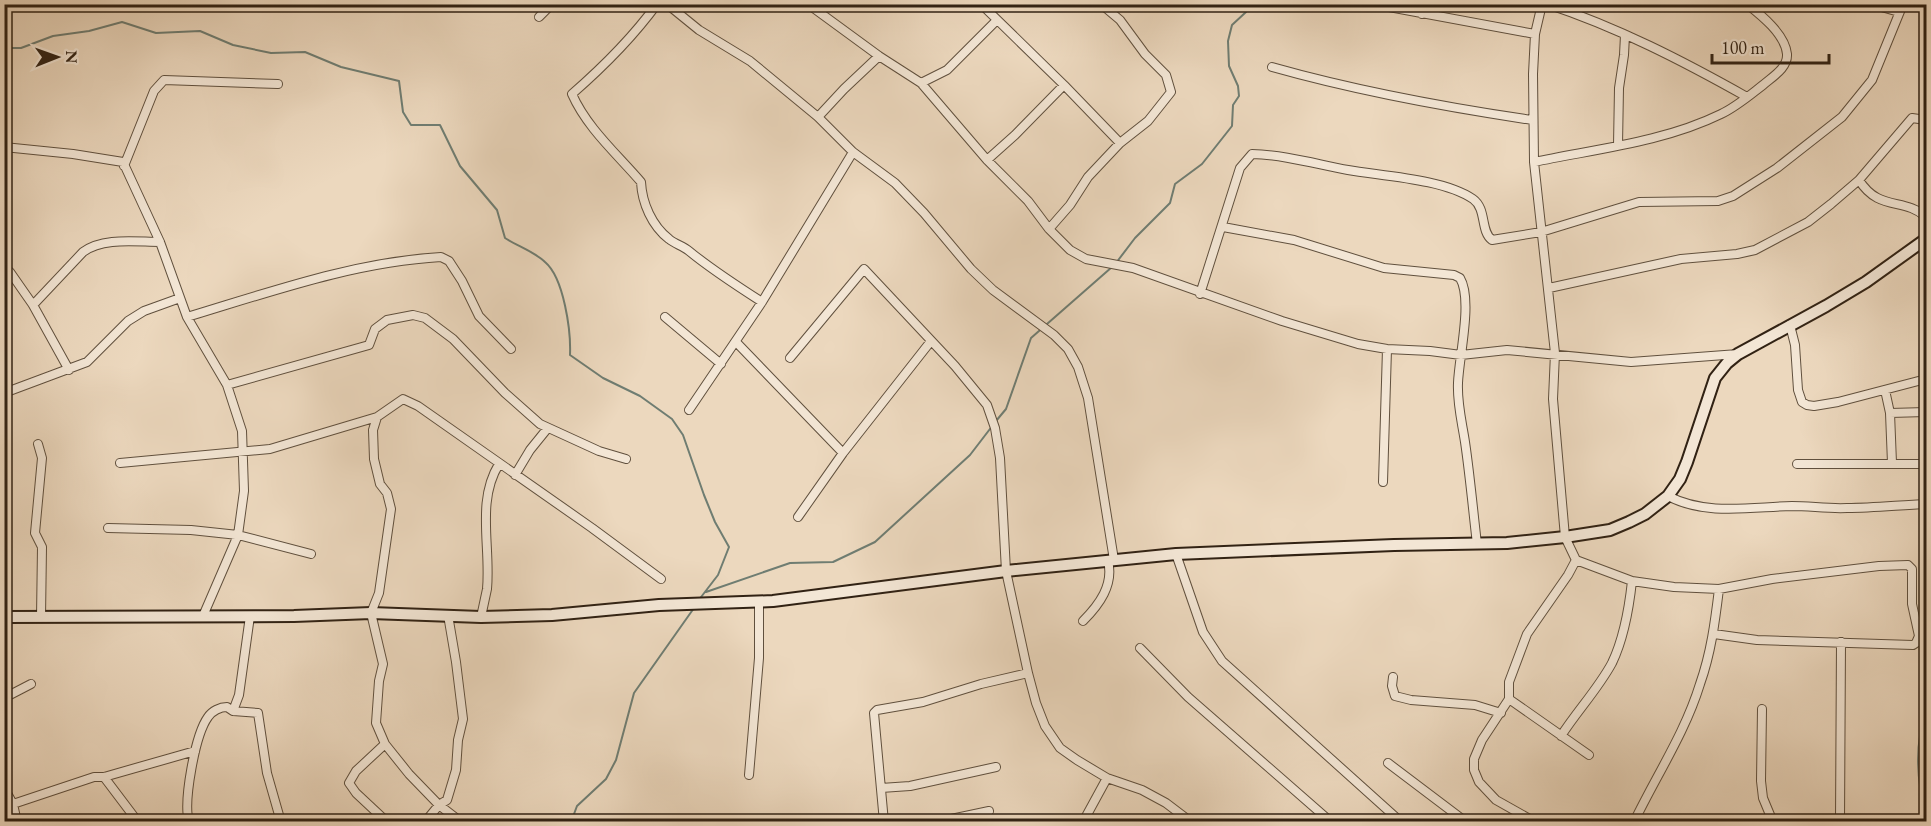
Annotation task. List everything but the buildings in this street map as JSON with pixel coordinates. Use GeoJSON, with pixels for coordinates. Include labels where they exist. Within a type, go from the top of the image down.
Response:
{"type":"FeatureCollection","features":[{"type":"Feature","properties":{"kind":"street"},"geometry":{"type":"LineString","coordinates":[[539,17],[552,4]]}},
{"type":"Feature","properties":{"kind":"street"},"geometry":{"type":"LineString","coordinates":[[657,4],[640,26],[572,94],[579,109],[604,141],[641,182],[641,192],[648,213],[656,226],[669,240],[686,249],[762,302]]}},
{"type":"Feature","properties":{"kind":"street"},"geometry":{"type":"LineString","coordinates":[[667,4],[699,30],[750,61],[818,117],[853,152],[895,183],[924,213],[971,269],[993,290],[1054,335],[1068,350],[1088,398],[1111,560],[1103,596],[1095,609],[1083,621]]}},
{"type":"Feature","properties":{"kind":"street"},"geometry":{"type":"LineString","coordinates":[[808,4],[879,56],[921,83],[987,159],[1028,201],[1049,229],[1078,256],[1133,268],[1200,294],[1313,331],[1358,344],[1388,349],[1461,355],[1508,350],[1631,362],[1738,354]]}},
{"type":"Feature","properties":{"kind":"street"},"geometry":{"type":"LineString","coordinates":[[981,4],[1120,143]]}},
{"type":"Feature","properties":{"kind":"street"},"geometry":{"type":"LineString","coordinates":[[1049,229],[1070,205],[1088,177],[1120,143],[1148,121],[1171,92],[1166,75],[1145,54],[1120,20],[1101,4]]}},
{"type":"Feature","properties":{"kind":"street"},"geometry":{"type":"LineString","coordinates":[[1108,12],[1116,4]]}},
{"type":"Feature","properties":{"kind":"street"},"geometry":{"type":"LineString","coordinates":[[1373,4],[1535,34]]}},
{"type":"Feature","properties":{"kind":"street"},"geometry":{"type":"LineString","coordinates":[[1422,14],[1424,4]]}},
{"type":"Feature","properties":{"kind":"street"},"geometry":{"type":"LineString","coordinates":[[1542,4],[1535,34],[1532,120],[1534,162],[1555,353],[1553,399],[1565,537],[1576,560],[1632,581],[1674,587],[1719,589],[1772,579],[1879,566],[1908,565],[1912,570],[1912,604],[1919,636],[1913,645],[1757,640],[1714,634]]}},
{"type":"Feature","properties":{"kind":"street"},"geometry":{"type":"LineString","coordinates":[[1547,4],[1590,18],[1747,97]]}},
{"type":"Feature","properties":{"kind":"street"},"geometry":{"type":"LineString","coordinates":[[1534,162],[1686,129],[1723,114],[1747,97],[1777,74],[1785,64],[1787,52],[1776,32],[1747,4]]}},
{"type":"Feature","properties":{"kind":"street"},"geometry":{"type":"LineString","coordinates":[[1200,294],[1240,168],[1252,154],[1275,155],[1450,188],[1477,202],[1487,233],[1492,240],[1541,232],[1639,202],[1718,201],[1733,196],[1777,168],[1842,117],[1872,80],[1901,8],[1871,4]]}},
{"type":"Feature","properties":{"kind":"street"},"geometry":{"type":"LineString","coordinates":[[921,83],[947,70],[997,20]]}},
{"type":"Feature","properties":{"kind":"street"},"geometry":{"type":"LineString","coordinates":[[1617,145],[1619,88],[1625,35]]}},
{"type":"Feature","properties":{"kind":"street"},"geometry":{"type":"LineString","coordinates":[[818,117],[879,56]]}},
{"type":"Feature","properties":{"kind":"street"},"geometry":{"type":"LineString","coordinates":[[1272,67],[1321,81],[1394,97],[1532,120]]}},
{"type":"Feature","properties":{"kind":"street"},"geometry":{"type":"LineString","coordinates":[[124,166],[154,91],[164,80],[278,84]]}},
{"type":"Feature","properties":{"kind":"street"},"geometry":{"type":"LineString","coordinates":[[987,159],[1015,135],[1064,85]]}},
{"type":"Feature","properties":{"kind":"street"},"geometry":{"type":"LineString","coordinates":[[1549,288],[1681,259],[1755,250],[1808,222],[1859,180],[1912,118],[1926,120]]}},
{"type":"Feature","properties":{"kind":"street"},"geometry":{"type":"LineString","coordinates":[[4,147],[123,162],[160,242],[187,318],[227,385],[242,431],[244,491],[238,535],[203,616]]}},
{"type":"Feature","properties":{"kind":"street"},"geometry":{"type":"LineString","coordinates":[[689,410],[762,302],[853,152]]}},
{"type":"Feature","properties":{"kind":"street"},"geometry":{"type":"LineString","coordinates":[[1859,180],[1864,188],[1877,199],[1913,209],[1926,217]]}},
{"type":"Feature","properties":{"kind":"street"},"geometry":{"type":"LineString","coordinates":[[1223,227],[1294,240],[1384,268],[1454,274],[1460,278],[1465,290],[1458,414],[1464,440],[1477,544]]}},
{"type":"Feature","properties":{"kind":"street"},"geometry":{"type":"LineString","coordinates":[[4,616],[250,616],[371,613],[481,617],[552,615],[659,605],[759,602],[1006,571],[1176,554],[1507,543],[1610,530],[1645,514],[1668,496],[1680,479],[1715,378],[1727,363],[1738,354],[1866,282],[1926,239]]}},
{"type":"Feature","properties":{"kind":"street"},"geometry":{"type":"LineString","coordinates":[[33,305],[91,246],[111,243],[160,242]]}},
{"type":"Feature","properties":{"kind":"street"},"geometry":{"type":"LineString","coordinates":[[187,318],[336,273],[441,257],[449,261],[462,280],[479,316],[511,350]]}},
{"type":"Feature","properties":{"kind":"street"},"geometry":{"type":"LineString","coordinates":[[4,267],[33,305],[69,370]]}},
{"type":"Feature","properties":{"kind":"street"},"geometry":{"type":"LineString","coordinates":[[790,358],[864,269],[955,366],[987,405],[995,428],[1000,458],[1006,571],[1028,673],[1045,726],[1060,748],[1069,754],[1107,778],[1142,790],[1166,803],[1191,822]]}},
{"type":"Feature","properties":{"kind":"street"},"geometry":{"type":"LineString","coordinates":[[4,393],[87,362],[128,321],[144,311],[180,298]]}},
{"type":"Feature","properties":{"kind":"street"},"geometry":{"type":"LineString","coordinates":[[227,385],[369,345],[375,329],[387,320],[416,315],[425,318],[453,339],[505,393],[547,429],[599,451],[626,459]]}},
{"type":"Feature","properties":{"kind":"street"},"geometry":{"type":"LineString","coordinates":[[665,317],[721,364]]}},
{"type":"Feature","properties":{"kind":"street"},"geometry":{"type":"LineString","coordinates":[[1790,326],[1795,345],[1797,390],[1802,402],[1807,405],[1838,402],[1926,379]]}},
{"type":"Feature","properties":{"kind":"street"},"geometry":{"type":"LineString","coordinates":[[798,517],[843,453],[931,341]]}},
{"type":"Feature","properties":{"kind":"street"},"geometry":{"type":"LineString","coordinates":[[736,342],[843,453]]}},
{"type":"Feature","properties":{"kind":"street"},"geometry":{"type":"LineString","coordinates":[[1383,482],[1388,349]]}},
{"type":"Feature","properties":{"kind":"street"},"geometry":{"type":"LineString","coordinates":[[1885,390],[1890,413],[1892,463]]}},
{"type":"Feature","properties":{"kind":"street"},"geometry":{"type":"LineString","coordinates":[[120,463],[270,449],[377,417],[399,400],[406,400],[418,405],[661,579]]}},
{"type":"Feature","properties":{"kind":"street"},"geometry":{"type":"LineString","coordinates":[[1890,413],[1926,412]]}},
{"type":"Feature","properties":{"kind":"street"},"geometry":{"type":"LineString","coordinates":[[377,417],[373,430],[374,459],[380,484],[387,493],[390,509],[379,593],[371,613],[382,664],[376,723],[385,744],[409,774],[439,805],[461,822]]}},
{"type":"Feature","properties":{"kind":"street"},"geometry":{"type":"LineString","coordinates":[[515,475],[530,450],[547,429]]}},
{"type":"Feature","properties":{"kind":"street"},"geometry":{"type":"LineString","coordinates":[[38,444],[42,458],[35,533],[42,547],[41,617]]}},
{"type":"Feature","properties":{"kind":"street"},"geometry":{"type":"LineString","coordinates":[[481,617],[487,588],[486,506],[492,475],[499,464]]}},
{"type":"Feature","properties":{"kind":"street"},"geometry":{"type":"LineString","coordinates":[[1797,464],[1926,464]]}},
{"type":"Feature","properties":{"kind":"street"},"geometry":{"type":"LineString","coordinates":[[1668,496],[1691,506],[1762,509],[1793,506],[1846,508],[1926,504]]}},
{"type":"Feature","properties":{"kind":"street"},"geometry":{"type":"LineString","coordinates":[[108,528],[191,530],[238,535],[311,554]]}},
{"type":"Feature","properties":{"kind":"street"},"geometry":{"type":"LineString","coordinates":[[1176,554],[1203,632],[1222,661],[1401,822]]}},
{"type":"Feature","properties":{"kind":"street"},"geometry":{"type":"LineString","coordinates":[[1535,822],[1496,800],[1479,782],[1474,770],[1477,752],[1509,699],[1509,682],[1527,634],[1576,560]]}},
{"type":"Feature","properties":{"kind":"street"},"geometry":{"type":"LineString","coordinates":[[1561,736],[1601,681],[1612,661],[1624,627],[1632,581]]}},
{"type":"Feature","properties":{"kind":"street"},"geometry":{"type":"LineString","coordinates":[[1634,822],[1677,740],[1700,685],[1714,634],[1719,589]]}},
{"type":"Feature","properties":{"kind":"street"},"geometry":{"type":"LineString","coordinates":[[749,775],[759,658],[759,602]]}},
{"type":"Feature","properties":{"kind":"street"},"geometry":{"type":"LineString","coordinates":[[424,822],[439,805],[447,800],[456,770],[458,740],[463,719],[448,615]]}},
{"type":"Feature","properties":{"kind":"street"},"geometry":{"type":"LineString","coordinates":[[233,711],[239,695],[250,616]]}},
{"type":"Feature","properties":{"kind":"street"},"geometry":{"type":"LineString","coordinates":[[1840,822],[1841,642]]}},
{"type":"Feature","properties":{"kind":"street"},"geometry":{"type":"LineString","coordinates":[[1140,648],[1188,697],[1331,822]]}},
{"type":"Feature","properties":{"kind":"street"},"geometry":{"type":"LineString","coordinates":[[882,821],[874,716],[877,710],[923,702],[981,684],[1028,673]]}},
{"type":"Feature","properties":{"kind":"street"},"geometry":{"type":"LineString","coordinates":[[1392,677],[1395,696],[1411,700],[1474,705],[1501,713]]}},
{"type":"Feature","properties":{"kind":"street"},"geometry":{"type":"LineString","coordinates":[[4,698],[31,684]]}},
{"type":"Feature","properties":{"kind":"street"},"geometry":{"type":"LineString","coordinates":[[1509,699],[1589,755]]}},
{"type":"Feature","properties":{"kind":"street"},"geometry":{"type":"LineString","coordinates":[[189,822],[186,805],[195,751],[208,717],[223,707],[227,707],[233,711],[258,712],[267,773],[281,822]]}},
{"type":"Feature","properties":{"kind":"street"},"geometry":{"type":"LineString","coordinates":[[1762,709],[1761,782],[1763,798],[1773,822]]}},
{"type":"Feature","properties":{"kind":"street"},"geometry":{"type":"LineString","coordinates":[[385,744],[356,771],[349,783],[356,793],[387,822]]}},
{"type":"Feature","properties":{"kind":"street"},"geometry":{"type":"LineString","coordinates":[[14,804],[94,777],[104,777],[195,751]]}},
{"type":"Feature","properties":{"kind":"street"},"geometry":{"type":"LineString","coordinates":[[1388,763],[1466,822]]}},
{"type":"Feature","properties":{"kind":"street"},"geometry":{"type":"LineString","coordinates":[[881,788],[910,786],[996,767]]}},
{"type":"Feature","properties":{"kind":"street"},"geometry":{"type":"LineString","coordinates":[[104,777],[138,822]]}},
{"type":"Feature","properties":{"kind":"street"},"geometry":{"type":"LineString","coordinates":[[1083,822],[1107,778]]}},
{"type":"Feature","properties":{"kind":"street"},"geometry":{"type":"LineString","coordinates":[[4,788],[14,804],[17,822]]}},
{"type":"Feature","properties":{"kind":"street"},"geometry":{"type":"LineString","coordinates":[[936,822],[989,811]]}},
{"type":"Feature","properties":{"kind":"waterway"},"geometry":{"type":"LineString","coordinates":[[1116,263],[1135,238],[1170,203],[1175,184],[1202,164],[1232,126],[1233,105],[1239,96],[1238,86],[1229,66],[1228,41],[1232,25],[1246,12],[1250,4]]}},
{"type":"Feature","properties":{"kind":"waterway"},"geometry":{"type":"LineString","coordinates":[[4,48],[21,48],[53,36],[89,31],[122,22],[156,33],[200,31],[233,45],[271,53],[305,52],[341,67],[399,81],[403,112],[411,125],[440,125],[460,166],[497,210],[505,238],[536,255],[552,270],[562,292],[565,306],[570,355],[603,378],[640,396],[672,419],[683,435],[715,522],[729,547],[718,575],[698,601]]}},
{"type":"Feature","properties":{"kind":"waterway"},"geometry":{"type":"LineString","coordinates":[[996,421],[1006,409],[1031,338],[1112,267]]}},
{"type":"Feature","properties":{"kind":"waterway"},"geometry":{"type":"LineString","coordinates":[[706,592],[790,563],[833,562],[875,542],[970,455],[993,425]]}},
{"type":"Feature","properties":{"kind":"waterway"},"geometry":{"type":"LineString","coordinates":[[571,822],[577,806],[606,779],[616,760],[634,693],[694,608]]}},
{"type":"Feature","properties":{"kind":"waterway"},"geometry":{"type":"LineString","coordinates":[[1926,713],[1918,751],[1921,789],[1926,813]]}}]}
